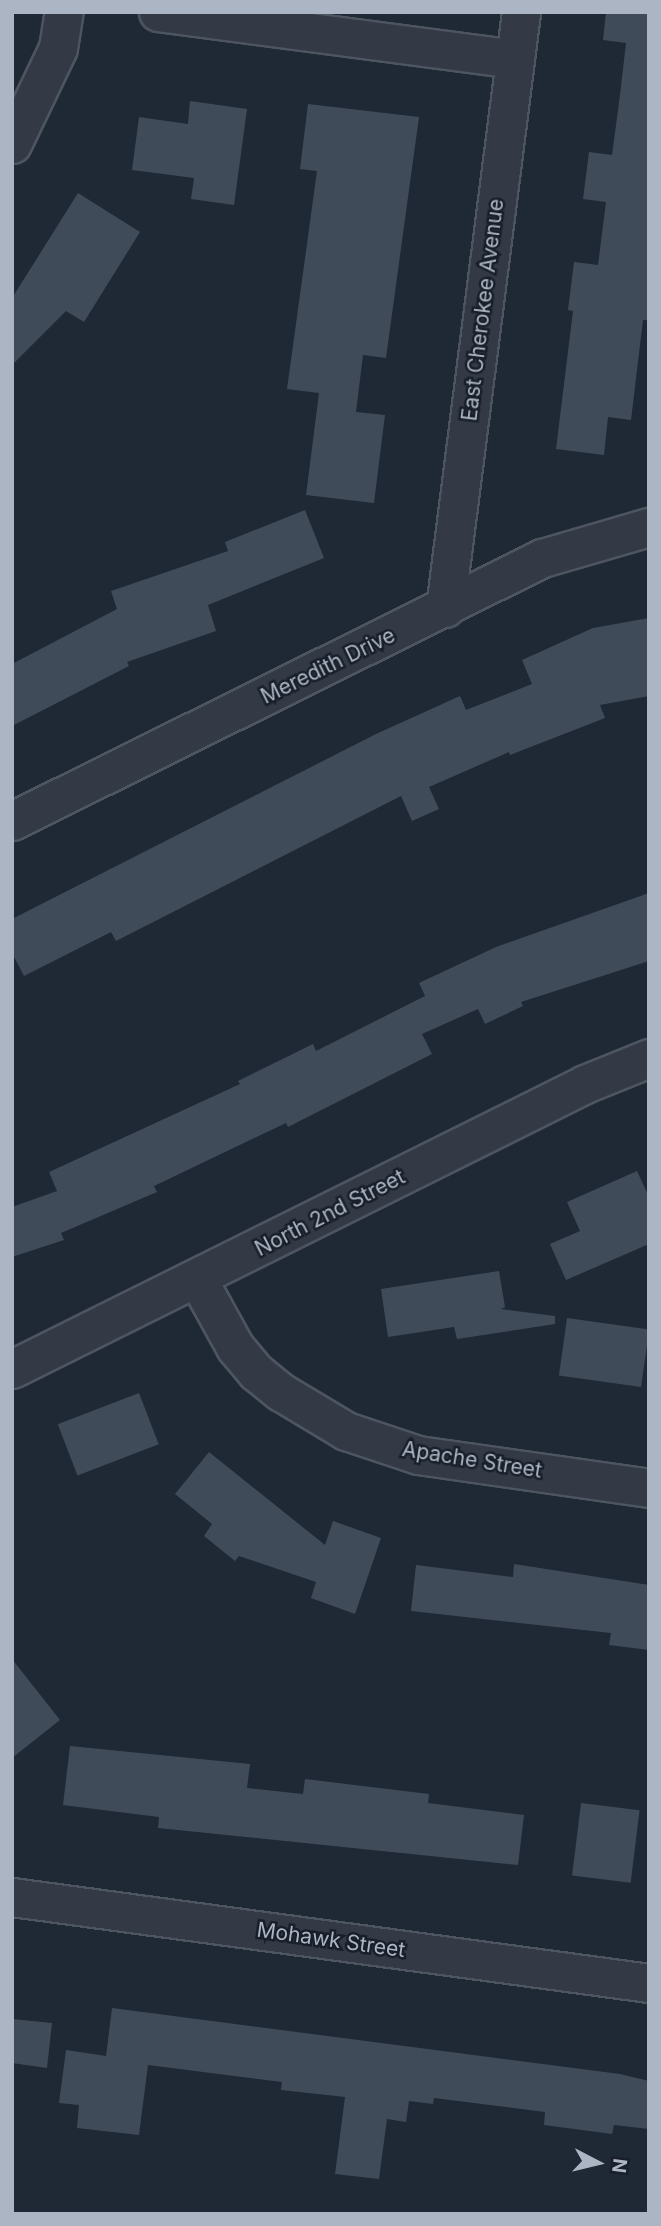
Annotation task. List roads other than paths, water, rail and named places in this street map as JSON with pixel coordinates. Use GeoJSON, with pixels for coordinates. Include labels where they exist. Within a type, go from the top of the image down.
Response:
{"type":"FeatureCollection","features":[{"type":"Feature","properties":{"kind":"street"},"geometry":{"type":"LineString","coordinates":[[12,144],[58,48],[64,12]]}},
{"type":"Feature","properties":{"kind":"street"},"geometry":{"type":"LineString","coordinates":[[158,12],[515,59]]}},
{"type":"Feature","properties":{"kind":"street","name":"East Cherokee Avenue"},"geometry":{"type":"LineString","coordinates":[[445,608],[521,12]]}},
{"type":"Feature","properties":{"kind":"street","name":"Meredith Drive"},"geometry":{"type":"LineString","coordinates":[[12,821],[542,558],[649,527]]}},
{"type":"Feature","properties":{"kind":"street","name":"North 2nd Street"},"geometry":{"type":"LineString","coordinates":[[12,1369],[198,1280],[585,1084],[649,1058]]}},
{"type":"Feature","properties":{"kind":"street","name":"Apache Street"},"geometry":{"type":"LineString","coordinates":[[198,1280],[235,1348],[256,1371],[291,1399],[346,1431],[418,1455],[649,1488]]}},
{"type":"Feature","properties":{"kind":"street","name":"Mohawk Street"},"geometry":{"type":"LineString","coordinates":[[12,1897],[649,1983]]}}]}
